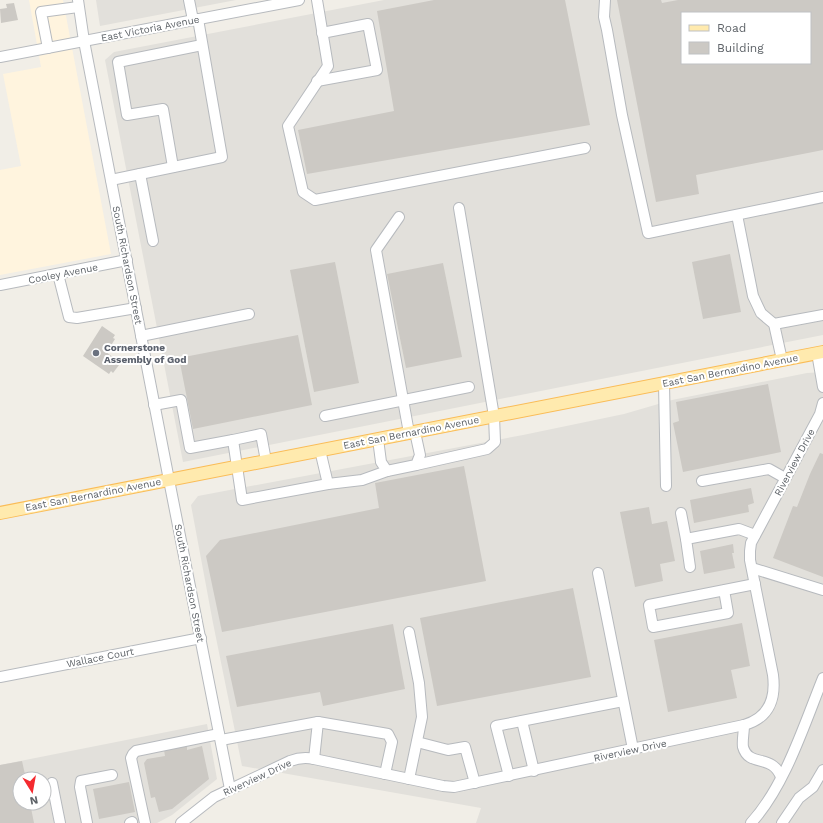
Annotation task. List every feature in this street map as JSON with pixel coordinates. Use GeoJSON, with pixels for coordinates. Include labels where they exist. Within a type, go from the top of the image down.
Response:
{"type":"FeatureCollection","features":[{"type":"Feature","properties":{"kind":"main road","name":"East San Bernardino Avenue"},"geometry":{"type":"LineString","coordinates":[[0,513],[820,353]]}},
{"type":"Feature","properties":{"kind":"street"},"geometry":{"type":"LineString","coordinates":[[111,180],[222,157],[202,45],[190,0]]}},
{"type":"Feature","properties":{"kind":"street","name":"East Victoria Avenue"},"geometry":{"type":"LineString","coordinates":[[0,57],[196,20],[284,1],[299,0]]}},
{"type":"Feature","properties":{"kind":"street"},"geometry":{"type":"LineString","coordinates":[[318,0],[328,66],[288,126],[303,192],[315,200],[585,148]]}},
{"type":"Feature","properties":{"kind":"street"},"geometry":{"type":"LineString","coordinates":[[605,0],[604,16],[622,115],[648,233],[823,197]]}},
{"type":"Feature","properties":{"kind":"street"},"geometry":{"type":"LineString","coordinates":[[48,48],[41,12],[77,2]]}},
{"type":"Feature","properties":{"kind":"street","name":"South Richardson Street"},"geometry":{"type":"LineString","coordinates":[[77,2],[154,405],[230,789]]}},
{"type":"Feature","properties":{"kind":"street"},"geometry":{"type":"LineString","coordinates":[[318,81],[377,70],[368,24],[322,33]]}},
{"type":"Feature","properties":{"kind":"street"},"geometry":{"type":"LineString","coordinates":[[174,167],[163,109],[127,115],[118,62],[202,45]]}},
{"type":"Feature","properties":{"kind":"street"},"geometry":{"type":"LineString","coordinates":[[140,174],[153,241]]}},
{"type":"Feature","properties":{"kind":"street"},"geometry":{"type":"LineString","coordinates":[[233,440],[242,500],[328,484],[362,480],[387,471],[487,449],[495,442],[494,416],[459,208]]}},
{"type":"Feature","properties":{"kind":"street"},"geometry":{"type":"LineString","coordinates":[[737,215],[753,296],[761,313],[774,324],[782,360]]}},
{"type":"Feature","properties":{"kind":"street"},"geometry":{"type":"LineString","coordinates":[[399,217],[376,250],[403,400],[420,455],[416,465]]}},
{"type":"Feature","properties":{"kind":"street","name":"Cooley Avenue"},"geometry":{"type":"LineString","coordinates":[[0,285],[127,260]]}},
{"type":"Feature","properties":{"kind":"street"},"geometry":{"type":"LineString","coordinates":[[58,274],[69,317],[78,318],[136,308]]}},
{"type":"Feature","properties":{"kind":"street"},"geometry":{"type":"LineString","coordinates":[[141,336],[249,314]]}},
{"type":"Feature","properties":{"kind":"street"},"geometry":{"type":"LineString","coordinates":[[774,324],[823,315]]}},
{"type":"Feature","properties":{"kind":"street"},"geometry":{"type":"LineString","coordinates":[[820,353],[823,388]]}},
{"type":"Feature","properties":{"kind":"street"},"geometry":{"type":"LineString","coordinates":[[664,383],[666,486]]}},
{"type":"Feature","properties":{"kind":"street"},"geometry":{"type":"LineString","coordinates":[[325,416],[469,387]]}},
{"type":"Feature","properties":{"kind":"street"},"geometry":{"type":"LineString","coordinates":[[154,405],[181,400],[190,448],[261,434],[266,461]]}},
{"type":"Feature","properties":{"kind":"street","name":"Riverview Drive"},"geometry":{"type":"LineString","coordinates":[[181,823],[209,800],[290,761],[307,758],[314,759],[454,787],[744,725],[755,721],[761,717],[770,705],[774,690],[773,675],[750,560],[750,551],[755,535],[821,414],[823,403]]}},
{"type":"Feature","properties":{"kind":"street"},"geometry":{"type":"LineString","coordinates":[[378,439],[381,462],[387,471]]}},
{"type":"Feature","properties":{"kind":"street"},"geometry":{"type":"LineString","coordinates":[[320,450],[328,484]]}},
{"type":"Feature","properties":{"kind":"street"},"geometry":{"type":"LineString","coordinates":[[702,481],[769,469],[786,478]]}},
{"type":"Feature","properties":{"kind":"street"},"geometry":{"type":"LineString","coordinates":[[681,513],[690,567]]}},
{"type":"Feature","properties":{"kind":"street"},"geometry":{"type":"LineString","coordinates":[[686,539],[739,529],[755,535]]}},
{"type":"Feature","properties":{"kind":"street"},"geometry":{"type":"LineString","coordinates":[[752,568],[823,590]]}},
{"type":"Feature","properties":{"kind":"street"},"geometry":{"type":"LineString","coordinates":[[598,573],[634,749]]}},
{"type":"Feature","properties":{"kind":"street"},"geometry":{"type":"LineString","coordinates":[[724,590],[728,613],[653,627],[649,605],[724,590],[755,584]]}},
{"type":"Feature","properties":{"kind":"street"},"geometry":{"type":"LineString","coordinates":[[409,779],[422,717],[419,683],[410,632]]}},
{"type":"Feature","properties":{"kind":"street","name":"Wallace Court"},"geometry":{"type":"LineString","coordinates":[[0,677],[201,638]]}},
{"type":"Feature","properties":{"kind":"street"},"geometry":{"type":"LineString","coordinates":[[750,823],[768,802],[781,777],[823,678]]}},
{"type":"Feature","properties":{"kind":"street"},"geometry":{"type":"LineString","coordinates":[[510,776],[496,726],[623,701]]}},
{"type":"Feature","properties":{"kind":"street"},"geometry":{"type":"LineString","coordinates":[[522,721],[534,771]]}},
{"type":"Feature","properties":{"kind":"street"},"geometry":{"type":"LineString","coordinates":[[314,759],[318,722]]}},
{"type":"Feature","properties":{"kind":"street"},"geometry":{"type":"LineString","coordinates":[[145,823],[131,758],[132,754],[136,751],[318,722],[388,734],[392,742],[385,774]]}},
{"type":"Feature","properties":{"kind":"street"},"geometry":{"type":"LineString","coordinates":[[744,725],[743,744],[745,752],[754,760],[770,763],[775,766],[781,777]]}},
{"type":"Feature","properties":{"kind":"street"},"geometry":{"type":"LineString","coordinates":[[417,742],[448,750],[465,747],[475,783]]}},
{"type":"Feature","properties":{"kind":"street"},"geometry":{"type":"LineString","coordinates":[[782,823],[799,798],[812,787],[823,770]]}},
{"type":"Feature","properties":{"kind":"street"},"geometry":{"type":"LineString","coordinates":[[87,823],[80,787],[81,781],[112,775]]}},
{"type":"Feature","properties":{"kind":"street"},"geometry":{"type":"LineString","coordinates":[[52,783],[60,823]]}},
{"type":"Feature","properties":{"kind":"shaded area"},"geometry":{"type":"Polygon","coordinates":[[[29,0],[63,0],[111,254],[0,275],[0,170],[21,166],[3,74],[41,67],[29,0]]]}},
{"type":"Feature","properties":{"kind":"shaded area"},"geometry":{"type":"Polygon","coordinates":[[[96,0],[236,0],[100,26],[96,0]]]}},
{"type":"Feature","properties":{"kind":"shaded area"},"geometry":{"type":"Polygon","coordinates":[[[384,0],[823,0],[823,335],[183,462],[105,60],[114,52],[384,0]]]}},
{"type":"Feature","properties":{"kind":"shaded area"},"geometry":{"type":"Polygon","coordinates":[[[823,372],[823,823],[476,823],[481,808],[242,766],[191,505],[198,496],[523,435],[624,414],[672,400],[807,373],[823,372]]]}},
{"type":"Feature","properties":{"kind":"shaded area"},"geometry":{"type":"Polygon","coordinates":[[[207,724],[217,779],[172,815],[157,823],[0,823],[0,765],[207,724]]]}},
{"type":"Feature","properties":{"kind":"building"},"geometry":{"type":"Polygon","coordinates":[[[434,0],[565,0],[590,125],[307,174],[298,130],[394,111],[377,11],[434,0]]]}},
{"type":"Feature","properties":{"kind":"building"},"geometry":{"type":"Polygon","coordinates":[[[617,0],[661,0],[662,3],[678,0],[823,0],[823,150],[696,175],[699,194],[656,202],[617,0]]]}},
{"type":"Feature","properties":{"kind":"building"},"geometry":{"type":"Polygon","coordinates":[[[14,3],[18,20],[1,23],[0,9],[7,8],[6,4],[14,3]]]}},
{"type":"Feature","properties":{"kind":"building"},"geometry":{"type":"Polygon","coordinates":[[[730,254],[741,312],[703,319],[692,262],[730,254]]]}},
{"type":"Feature","properties":{"kind":"building"},"geometry":{"type":"Polygon","coordinates":[[[335,262],[359,383],[314,392],[290,270],[335,262]]]}},
{"type":"Feature","properties":{"kind":"building"},"geometry":{"type":"Polygon","coordinates":[[[443,263],[462,357],[406,368],[387,274],[443,263]]]}},
{"type":"Feature","properties":{"kind":"building","name":"Cornerstone Assembly of God"},"geometry":{"type":"Polygon","coordinates":[[[102,326],[115,335],[113,338],[115,339],[110,347],[109,346],[107,348],[104,346],[102,349],[118,361],[116,363],[119,365],[113,373],[111,371],[109,374],[83,356],[102,326]]]}},
{"type":"Feature","properties":{"kind":"building"},"geometry":{"type":"Polygon","coordinates":[[[298,335],[312,405],[193,429],[179,358],[298,335]]]}},
{"type":"Feature","properties":{"kind":"building"},"geometry":{"type":"Polygon","coordinates":[[[768,384],[781,452],[683,472],[673,423],[679,421],[676,402],[768,384]]]}},
{"type":"Feature","properties":{"kind":"building"},"geometry":{"type":"Polygon","coordinates":[[[820,453],[823,454],[823,577],[773,558],[793,506],[797,507],[820,453]]]}},
{"type":"Feature","properties":{"kind":"building"},"geometry":{"type":"Polygon","coordinates":[[[464,466],[486,581],[222,632],[206,556],[220,540],[379,508],[375,483],[464,466]]]}},
{"type":"Feature","properties":{"kind":"building"},"geometry":{"type":"Polygon","coordinates":[[[751,488],[754,503],[748,505],[749,512],[694,523],[690,500],[751,488]]]}},
{"type":"Feature","properties":{"kind":"building"},"geometry":{"type":"Polygon","coordinates":[[[649,507],[652,524],[667,521],[675,561],[660,564],[663,581],[635,587],[620,512],[649,507]]]}},
{"type":"Feature","properties":{"kind":"building"},"geometry":{"type":"Polygon","coordinates":[[[733,544],[734,553],[732,553],[735,568],[704,574],[700,551],[733,544]]]}},
{"type":"Feature","properties":{"kind":"building"},"geometry":{"type":"Polygon","coordinates":[[[573,588],[591,677],[437,706],[420,618],[573,588]]]}},
{"type":"Feature","properties":{"kind":"building"},"geometry":{"type":"Polygon","coordinates":[[[742,623],[750,666],[731,670],[737,698],[668,712],[654,640],[742,623]]]}},
{"type":"Feature","properties":{"kind":"building"},"geometry":{"type":"Polygon","coordinates":[[[393,624],[405,689],[323,706],[320,692],[237,707],[226,656],[393,624]]]}},
{"type":"Feature","properties":{"kind":"building"},"geometry":{"type":"Polygon","coordinates":[[[187,745],[187,750],[202,746],[209,779],[172,809],[159,812],[155,797],[151,798],[144,763],[147,759],[165,756],[164,750],[187,745]]]}},
{"type":"Feature","properties":{"kind":"building"},"geometry":{"type":"Polygon","coordinates":[[[22,761],[24,771],[12,771],[12,811],[32,811],[34,823],[0,823],[0,765],[22,761]]]}},
{"type":"Feature","properties":{"kind":"building"},"geometry":{"type":"Polygon","coordinates":[[[129,782],[135,812],[99,819],[93,789],[129,782]]]}},
{"type":"Feature","properties":{"kind":"place","name":"Cornerstone Assembly of God"},"geometry":{"type":"Point","coordinates":[96,353]}}]}
